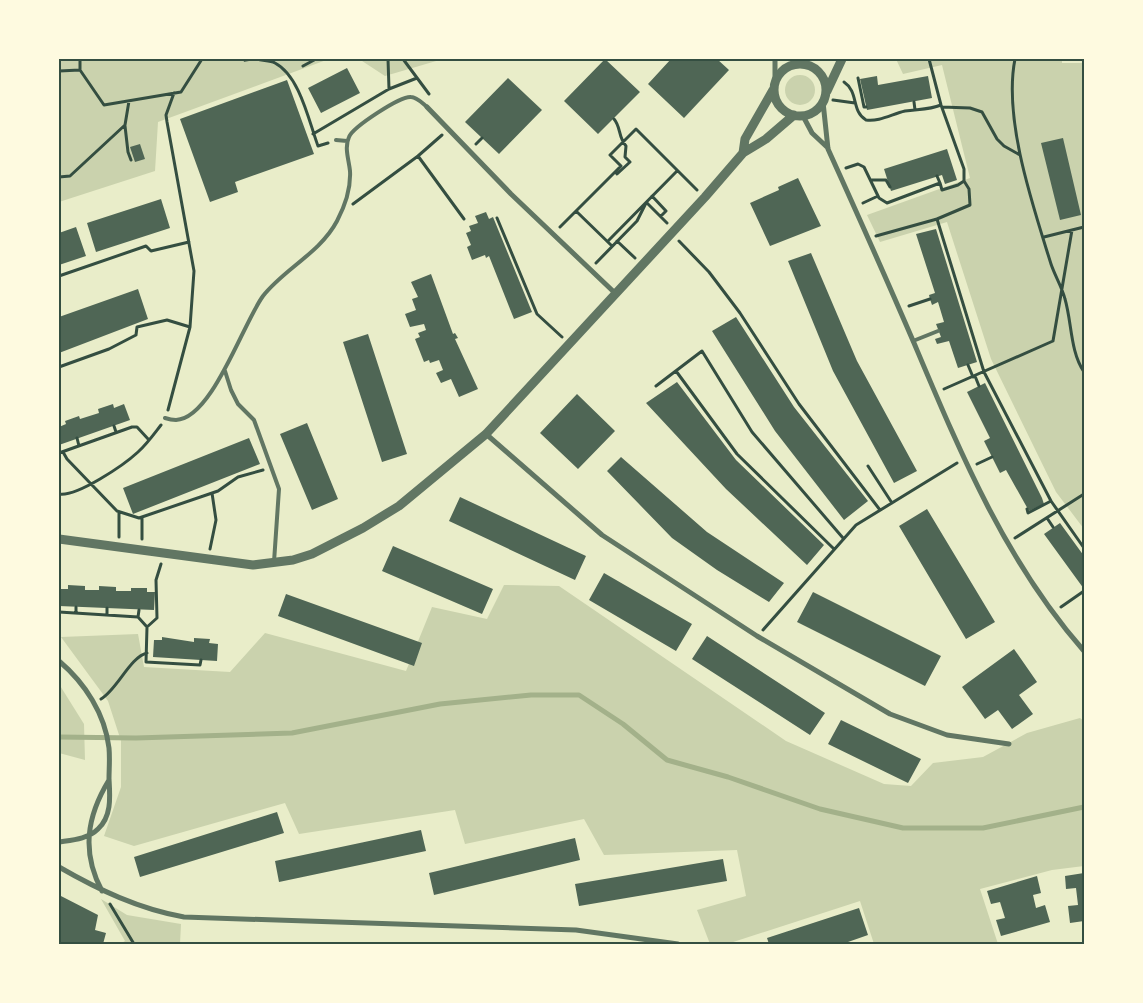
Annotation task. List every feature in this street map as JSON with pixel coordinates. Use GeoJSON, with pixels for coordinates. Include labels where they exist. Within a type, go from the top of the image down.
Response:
{"type":"FeatureCollection","features":[{"type":"Feature","properties":{"kind":"street"},"geometry":{"type":"LineString","coordinates":[[774,59],[774,85],[779,107],[798,116],[828,148]]}},
{"type":"Feature","properties":{"kind":"street"},"geometry":{"type":"LineString","coordinates":[[59,539],[209,560],[274,564],[312,554],[399,506],[486,434],[705,197],[743,152],[766,139],[798,116],[812,113],[824,98],[842,59]]}},
{"type":"Feature","properties":{"kind":"street"},"geometry":{"type":"LineString","coordinates":[[743,152],[746,139],[774,85],[786,67],[803,61],[818,71],[823,76],[828,148],[913,340],[963,459],[1006,543],[1053,614],[1084,650]]}},
{"type":"Feature","properties":{"kind":"street"},"geometry":{"type":"LineString","coordinates":[[427,107],[553,234],[616,294]]}},
{"type":"Feature","properties":{"kind":"street"},"geometry":{"type":"LineString","coordinates":[[486,434],[602,535],[757,636],[890,714],[947,735],[1009,744]]}},
{"type":"Feature","properties":{"kind":"street"},"geometry":{"type":"LineString","coordinates":[[59,661],[78,680],[94,703],[105,729],[109,748],[109,779],[112,795],[105,820],[98,829],[88,835],[59,842]]}},
{"type":"Feature","properties":{"kind":"street"},"geometry":{"type":"LineString","coordinates":[[102,891],[92,868],[88,835],[94,808],[109,779]]}},
{"type":"Feature","properties":{"kind":"street"},"geometry":{"type":"LineString","coordinates":[[59,867],[102,891],[141,907],[184,917],[576,930],[678,944]]}},
{"type":"Feature","properties":{"kind":"lane"},"geometry":{"type":"LineString","coordinates":[[165,418],[176,420],[195,410],[210,394],[225,371],[243,330],[262,297],[322,242],[336,223],[346,203],[350,170],[348,141],[352,130],[405,98],[415,98],[427,107]]}},
{"type":"Feature","properties":{"kind":"lane"},"geometry":{"type":"LineString","coordinates":[[336,140],[348,141]]}},
{"type":"Feature","properties":{"kind":"lane"},"geometry":{"type":"LineString","coordinates":[[913,340],[938,331]]}},
{"type":"Feature","properties":{"kind":"lane"},"geometry":{"type":"LineString","coordinates":[[225,371],[234,397],[254,420],[278,489],[274,564]]}},
{"type":"Feature","properties":{"kind":"path"},"geometry":{"type":"LineString","coordinates":[[80,59],[80,70],[104,105],[181,92],[202,59]]}},
{"type":"Feature","properties":{"kind":"path"},"geometry":{"type":"LineString","coordinates":[[257,59],[274,62],[292,77],[318,146],[336,140]]}},
{"type":"Feature","properties":{"kind":"path"},"geometry":{"type":"LineString","coordinates":[[303,66],[316,59]]}},
{"type":"Feature","properties":{"kind":"path"},"geometry":{"type":"LineString","coordinates":[[388,59],[389,89]]}},
{"type":"Feature","properties":{"kind":"path"},"geometry":{"type":"LineString","coordinates":[[403,59],[434,100],[427,107]]}},
{"type":"Feature","properties":{"kind":"path"},"geometry":{"type":"LineString","coordinates":[[868,238],[937,219],[970,206],[969,189],[964,181],[964,169],[942,106],[929,59]]}},
{"type":"Feature","properties":{"kind":"path"},"geometry":{"type":"LineString","coordinates":[[1014,59],[1013,99],[1021,155],[1051,266],[1061,286],[1067,306],[1076,357],[1084,372]]}},
{"type":"Feature","properties":{"kind":"path"},"geometry":{"type":"LineString","coordinates":[[59,71],[80,70]]}},
{"type":"Feature","properties":{"kind":"path"},"geometry":{"type":"LineString","coordinates":[[314,134],[389,89],[417,78]]}},
{"type":"Feature","properties":{"kind":"path"},"geometry":{"type":"LineString","coordinates":[[858,78],[862,99],[866,107]]}},
{"type":"Feature","properties":{"kind":"path"},"geometry":{"type":"LineString","coordinates":[[847,84],[855,98],[859,115],[869,121],[915,110],[942,106],[970,108],[982,112],[997,139],[1004,146],[1021,155]]}},
{"type":"Feature","properties":{"kind":"path"},"geometry":{"type":"LineString","coordinates":[[59,494],[64,495],[91,484],[137,453],[165,418],[190,327],[194,271],[166,115],[174,94]]}},
{"type":"Feature","properties":{"kind":"path"},"geometry":{"type":"LineString","coordinates":[[855,98],[862,99]]}},
{"type":"Feature","properties":{"kind":"path"},"geometry":{"type":"LineString","coordinates":[[129,101],[125,125],[128,152],[131,160]]}},
{"type":"Feature","properties":{"kind":"path"},"geometry":{"type":"LineString","coordinates":[[838,101],[855,103]]}},
{"type":"Feature","properties":{"kind":"path"},"geometry":{"type":"LineString","coordinates":[[914,102],[915,110]]}},
{"type":"Feature","properties":{"kind":"path"},"geometry":{"type":"LineString","coordinates":[[553,234],[616,173],[630,162],[625,157],[626,146],[619,137],[618,125],[614,119]]}},
{"type":"Feature","properties":{"kind":"path"},"geometry":{"type":"LineString","coordinates":[[59,176],[70,176],[125,125]]}},
{"type":"Feature","properties":{"kind":"path"},"geometry":{"type":"LineString","coordinates":[[346,203],[358,202],[418,156],[448,130]]}},
{"type":"Feature","properties":{"kind":"path"},"geometry":{"type":"LineString","coordinates":[[616,173],[621,166],[610,155],[636,130],[676,171],[705,197]]}},
{"type":"Feature","properties":{"kind":"path"},"geometry":{"type":"LineString","coordinates":[[948,142],[954,140]]}},
{"type":"Feature","properties":{"kind":"path"},"geometry":{"type":"LineString","coordinates":[[418,156],[464,219]]}},
{"type":"Feature","properties":{"kind":"path"},"geometry":{"type":"LineString","coordinates":[[852,165],[860,164],[864,167],[878,196],[883,202],[889,203],[940,183]]}},
{"type":"Feature","properties":{"kind":"path"},"geometry":{"type":"LineString","coordinates":[[609,240],[676,171]]}},
{"type":"Feature","properties":{"kind":"path"},"geometry":{"type":"LineString","coordinates":[[616,173],[622,179]]}},
{"type":"Feature","properties":{"kind":"path"},"geometry":{"type":"LineString","coordinates":[[937,176],[942,190],[964,181]]}},
{"type":"Feature","properties":{"kind":"path"},"geometry":{"type":"LineString","coordinates":[[871,180],[886,180],[890,187]]}},
{"type":"Feature","properties":{"kind":"path"},"geometry":{"type":"LineString","coordinates":[[867,201],[878,196]]}},
{"type":"Feature","properties":{"kind":"path"},"geometry":{"type":"LineString","coordinates":[[651,197],[666,210],[661,216]]}},
{"type":"Feature","properties":{"kind":"path"},"geometry":{"type":"LineString","coordinates":[[590,270],[637,221],[646,202],[657,213]]}},
{"type":"Feature","properties":{"kind":"path"},"geometry":{"type":"LineString","coordinates":[[576,211],[612,246]]}},
{"type":"Feature","properties":{"kind":"path"},"geometry":{"type":"LineString","coordinates":[[497,218],[501,233],[528,297],[537,314],[550,326]]}},
{"type":"Feature","properties":{"kind":"path"},"geometry":{"type":"LineString","coordinates":[[937,219],[947,258],[984,372],[1051,501],[1084,548]]}},
{"type":"Feature","properties":{"kind":"path"},"geometry":{"type":"LineString","coordinates":[[1044,237],[1084,227]]}},
{"type":"Feature","properties":{"kind":"path"},"geometry":{"type":"LineString","coordinates":[[949,387],[1053,340],[1072,230]]}},
{"type":"Feature","properties":{"kind":"path"},"geometry":{"type":"LineString","coordinates":[[671,234],[708,272],[740,313],[799,404],[880,510]]}},
{"type":"Feature","properties":{"kind":"path"},"geometry":{"type":"LineString","coordinates":[[59,276],[146,246],[151,251],[189,242]]}},
{"type":"Feature","properties":{"kind":"path"},"geometry":{"type":"LineString","coordinates":[[617,242],[624,248]]}},
{"type":"Feature","properties":{"kind":"path"},"geometry":{"type":"LineString","coordinates":[[912,305],[930,299]]}},
{"type":"Feature","properties":{"kind":"path"},"geometry":{"type":"LineString","coordinates":[[59,367],[109,349],[136,335],[137,327],[167,320],[190,327]]}},
{"type":"Feature","properties":{"kind":"path"},"geometry":{"type":"LineString","coordinates":[[656,386],[702,351],[752,432],[843,538]]}},
{"type":"Feature","properties":{"kind":"path"},"geometry":{"type":"LineString","coordinates":[[968,365],[979,386]]}},
{"type":"Feature","properties":{"kind":"path"},"geometry":{"type":"LineString","coordinates":[[676,371],[737,454],[834,549]]}},
{"type":"Feature","properties":{"kind":"path"},"geometry":{"type":"LineString","coordinates":[[998,408],[1002,406]]}},
{"type":"Feature","properties":{"kind":"path"},"geometry":{"type":"LineString","coordinates":[[114,426],[116,432]]}},
{"type":"Feature","properties":{"kind":"path"},"geometry":{"type":"LineString","coordinates":[[59,453],[132,427],[137,427],[149,440]]}},
{"type":"Feature","properties":{"kind":"path"},"geometry":{"type":"LineString","coordinates":[[77,438],[79,446]]}},
{"type":"Feature","properties":{"kind":"path"},"geometry":{"type":"LineString","coordinates":[[1016,445],[1021,443]]}},
{"type":"Feature","properties":{"kind":"path"},"geometry":{"type":"LineString","coordinates":[[63,452],[67,459],[119,512],[142,518],[212,493],[247,473],[271,469]]}},
{"type":"Feature","properties":{"kind":"path"},"geometry":{"type":"LineString","coordinates":[[981,462],[992,457]]}},
{"type":"Feature","properties":{"kind":"path"},"geometry":{"type":"LineString","coordinates":[[757,636],[856,524],[963,459]]}},
{"type":"Feature","properties":{"kind":"path"},"geometry":{"type":"LineString","coordinates":[[868,466],[892,503]]}},
{"type":"Feature","properties":{"kind":"path"},"geometry":{"type":"LineString","coordinates":[[1034,480],[1039,478]]}},
{"type":"Feature","properties":{"kind":"path"},"geometry":{"type":"LineString","coordinates":[[209,560],[216,520],[212,493]]}},
{"type":"Feature","properties":{"kind":"path"},"geometry":{"type":"LineString","coordinates":[[1024,533],[1084,494]]}},
{"type":"Feature","properties":{"kind":"path"},"geometry":{"type":"LineString","coordinates":[[1027,509],[1028,513],[1051,501]]}},
{"type":"Feature","properties":{"kind":"path"},"geometry":{"type":"LineString","coordinates":[[118,547],[119,512]]}},
{"type":"Feature","properties":{"kind":"path"},"geometry":{"type":"LineString","coordinates":[[140,550],[142,518]]}},
{"type":"Feature","properties":{"kind":"path"},"geometry":{"type":"LineString","coordinates":[[1047,518],[1054,528]]}},
{"type":"Feature","properties":{"kind":"path"},"geometry":{"type":"LineString","coordinates":[[1077,546],[1081,543]]}},
{"type":"Feature","properties":{"kind":"path"},"geometry":{"type":"LineString","coordinates":[[160,569],[156,580],[157,618],[147,627],[146,662],[200,665],[200,660]]}},
{"type":"Feature","properties":{"kind":"path"},"geometry":{"type":"LineString","coordinates":[[1071,600],[1084,591]]}},
{"type":"Feature","properties":{"kind":"path"},"geometry":{"type":"LineString","coordinates":[[76,607],[76,613]]}},
{"type":"Feature","properties":{"kind":"path"},"geometry":{"type":"LineString","coordinates":[[107,608],[107,614]]}},
{"type":"Feature","properties":{"kind":"path"},"geometry":{"type":"LineString","coordinates":[[138,617],[139,610]]}},
{"type":"Feature","properties":{"kind":"path"},"geometry":{"type":"LineString","coordinates":[[59,612],[138,617],[147,627]]}},
{"type":"Feature","properties":{"kind":"path"},"geometry":{"type":"LineString","coordinates":[[94,703],[110,694],[118,680],[145,654]]}},
{"type":"Feature","properties":{"kind":"path"},"geometry":{"type":"LineString","coordinates":[[169,663],[170,658]]}},
{"type":"Feature","properties":{"kind":"path"},"geometry":{"type":"LineString","coordinates":[[102,891],[134,944]]}},
{"type":"Feature","properties":{"kind":"green space"},"geometry":{"type":"Polygon","coordinates":[[[59,59],[329,59],[158,122],[155,171],[59,202],[59,59]]]}},
{"type":"Feature","properties":{"kind":"green space"},"geometry":{"type":"Polygon","coordinates":[[[359,59],[443,59],[385,76],[359,59]]]}},
{"type":"Feature","properties":{"kind":"green space"},"geometry":{"type":"Polygon","coordinates":[[[896,59],[1062,59],[1062,63],[1084,63],[1084,529],[1056,492],[991,359],[947,222],[880,242],[867,215],[970,178],[942,65],[903,74],[896,59]]]}},
{"type":"Feature","properties":{"kind":"green space"},"geometry":{"type":"Polygon","coordinates":[[[800,75],[811,79],[815,90],[811,101],[800,105],[789,101],[785,90],[789,79],[800,75]]]}},
{"type":"Feature","properties":{"kind":"green space"},"geometry":{"type":"Polygon","coordinates":[[[504,585],[559,586],[786,741],[884,784],[911,786],[933,763],[983,757],[1027,733],[1080,718],[1084,721],[1084,866],[1052,870],[980,889],[998,944],[874,944],[860,901],[727,944],[710,944],[697,910],[746,896],[737,850],[604,855],[584,819],[465,844],[455,810],[299,834],[285,803],[134,846],[104,836],[121,787],[121,741],[108,701],[61,637],[138,634],[144,667],[230,672],[265,633],[406,671],[432,607],[487,619],[504,585]]]}},
{"type":"Feature","properties":{"kind":"green space"},"geometry":{"type":"Polygon","coordinates":[[[59,684],[84,724],[85,760],[59,753],[59,684]]]}},
{"type":"Feature","properties":{"kind":"green space"},"geometry":{"type":"Polygon","coordinates":[[[101,899],[127,915],[181,924],[180,944],[120,944],[125,941],[101,899]]]}},
{"type":"Feature","properties":{"kind":"building"},"geometry":{"type":"Polygon","coordinates":[[[243,59],[254,59],[254,60],[244,62],[243,59]]]}},
{"type":"Feature","properties":{"kind":"building"},"geometry":{"type":"Polygon","coordinates":[[[605,59],[640,92],[598,134],[564,101],[605,59]]]}},
{"type":"Feature","properties":{"kind":"building"},"geometry":{"type":"Polygon","coordinates":[[[671,59],[717,59],[729,70],[684,118],[648,84],[671,59]]]}},
{"type":"Feature","properties":{"kind":"building"},"geometry":{"type":"Polygon","coordinates":[[[347,68],[360,93],[321,113],[308,88],[347,68]]]}},
{"type":"Feature","properties":{"kind":"building"},"geometry":{"type":"Polygon","coordinates":[[[877,76],[878,85],[928,76],[932,98],[867,110],[860,79],[877,76]]]}},
{"type":"Feature","properties":{"kind":"building"},"geometry":{"type":"Polygon","coordinates":[[[508,78],[542,110],[499,154],[465,122],[508,78]]]}},
{"type":"Feature","properties":{"kind":"building"},"geometry":{"type":"Polygon","coordinates":[[[287,80],[314,154],[235,182],[238,192],[210,202],[180,119],[287,80]]]}},
{"type":"Feature","properties":{"kind":"building"},"geometry":{"type":"Polygon","coordinates":[[[1063,138],[1081,215],[1060,220],[1041,143],[1063,138]]]}},
{"type":"Feature","properties":{"kind":"building"},"geometry":{"type":"Polygon","coordinates":[[[140,144],[145,159],[135,162],[130,147],[140,144]]]}},
{"type":"Feature","properties":{"kind":"building"},"geometry":{"type":"Polygon","coordinates":[[[947,149],[957,180],[945,184],[942,175],[891,191],[884,169],[947,149]]]}},
{"type":"Feature","properties":{"kind":"building"},"geometry":{"type":"Polygon","coordinates":[[[798,178],[821,226],[770,246],[750,203],[779,190],[778,187],[798,178]]]}},
{"type":"Feature","properties":{"kind":"building"},"geometry":{"type":"Polygon","coordinates":[[[161,199],[170,228],[96,252],[87,223],[161,199]]]}},
{"type":"Feature","properties":{"kind":"building"},"geometry":{"type":"Polygon","coordinates":[[[486,212],[489,219],[493,217],[532,312],[514,319],[489,256],[486,258],[485,255],[472,260],[467,247],[471,245],[466,233],[471,231],[469,226],[478,223],[475,216],[486,212]]]}},
{"type":"Feature","properties":{"kind":"building"},"geometry":{"type":"Polygon","coordinates":[[[76,227],[86,256],[59,265],[59,233],[76,227]]]}},
{"type":"Feature","properties":{"kind":"building"},"geometry":{"type":"Polygon","coordinates":[[[936,229],[977,362],[958,368],[949,341],[937,344],[935,339],[941,337],[936,324],[944,322],[938,302],[932,305],[930,299],[929,295],[935,293],[916,234],[936,229]]]}},
{"type":"Feature","properties":{"kind":"building"},"geometry":{"type":"Polygon","coordinates":[[[811,253],[857,361],[917,471],[894,483],[833,371],[788,261],[811,253]]]}},
{"type":"Feature","properties":{"kind":"building"},"geometry":{"type":"Polygon","coordinates":[[[431,274],[453,334],[455,333],[458,338],[455,339],[478,389],[459,397],[451,379],[441,383],[436,373],[443,370],[439,360],[430,363],[429,360],[424,362],[415,339],[420,337],[418,333],[426,330],[424,324],[410,327],[405,314],[416,310],[412,299],[418,297],[411,282],[431,274]]]}},
{"type":"Feature","properties":{"kind":"building"},"geometry":{"type":"Polygon","coordinates":[[[138,289],[148,319],[59,353],[59,317],[138,289]]]}},
{"type":"Feature","properties":{"kind":"building"},"geometry":{"type":"Polygon","coordinates":[[[736,317],[794,407],[868,501],[844,520],[775,431],[712,331],[736,317]]]}},
{"type":"Feature","properties":{"kind":"building"},"geometry":{"type":"Polygon","coordinates":[[[368,334],[407,454],[382,462],[343,342],[368,334]]]}},
{"type":"Feature","properties":{"kind":"building"},"geometry":{"type":"Polygon","coordinates":[[[677,382],[736,460],[824,545],[807,565],[726,489],[646,403],[677,382]]]}},
{"type":"Feature","properties":{"kind":"building"},"geometry":{"type":"Polygon","coordinates":[[[985,383],[1042,498],[1044,504],[1029,511],[1006,470],[1000,473],[984,441],[990,438],[967,392],[985,383]]]}},
{"type":"Feature","properties":{"kind":"building"},"geometry":{"type":"Polygon","coordinates":[[[577,394],[615,431],[578,469],[540,433],[577,394]]]}},
{"type":"Feature","properties":{"kind":"building"},"geometry":{"type":"Polygon","coordinates":[[[113,404],[114,408],[124,404],[130,420],[59,445],[59,427],[66,424],[65,421],[79,416],[80,419],[99,413],[98,409],[113,404]]]}},
{"type":"Feature","properties":{"kind":"building"},"geometry":{"type":"Polygon","coordinates":[[[307,423],[338,499],[312,510],[280,434],[307,423]]]}},
{"type":"Feature","properties":{"kind":"building"},"geometry":{"type":"Polygon","coordinates":[[[249,438],[260,464],[133,514],[123,488],[249,438]]]}},
{"type":"Feature","properties":{"kind":"building"},"geometry":{"type":"Polygon","coordinates":[[[621,457],[707,532],[784,583],[769,602],[717,570],[672,538],[607,471],[621,457]]]}},
{"type":"Feature","properties":{"kind":"building"},"geometry":{"type":"Polygon","coordinates":[[[460,497],[586,556],[575,580],[449,521],[460,497]]]}},
{"type":"Feature","properties":{"kind":"building"},"geometry":{"type":"Polygon","coordinates":[[[927,509],[995,622],[966,639],[899,526],[927,509]]]}},
{"type":"Feature","properties":{"kind":"building"},"geometry":{"type":"Polygon","coordinates":[[[1060,523],[1084,556],[1084,589],[1044,534],[1060,523]]]}},
{"type":"Feature","properties":{"kind":"building"},"geometry":{"type":"Polygon","coordinates":[[[393,546],[493,589],[482,614],[382,571],[393,546]]]}},
{"type":"Feature","properties":{"kind":"building"},"geometry":{"type":"Polygon","coordinates":[[[604,573],[692,624],[676,651],[589,600],[604,573]]]}},
{"type":"Feature","properties":{"kind":"building"},"geometry":{"type":"Polygon","coordinates":[[[68,585],[85,586],[85,590],[99,590],[99,586],[116,587],[116,591],[131,591],[131,588],[147,588],[147,592],[155,592],[154,610],[59,606],[59,589],[68,589],[68,585]]]}},
{"type":"Feature","properties":{"kind":"building"},"geometry":{"type":"Polygon","coordinates":[[[813,592],[941,656],[925,686],[797,622],[813,592]]]}},
{"type":"Feature","properties":{"kind":"building"},"geometry":{"type":"Polygon","coordinates":[[[286,594],[422,643],[414,666],[278,616],[286,594]]]}},
{"type":"Feature","properties":{"kind":"building"},"geometry":{"type":"Polygon","coordinates":[[[707,636],[825,713],[810,735],[692,659],[707,636]]]}},
{"type":"Feature","properties":{"kind":"building"},"geometry":{"type":"Polygon","coordinates":[[[162,637],[194,642],[194,638],[210,639],[209,643],[218,644],[217,661],[153,657],[154,640],[162,640],[162,637]]]}},
{"type":"Feature","properties":{"kind":"building"},"geometry":{"type":"Polygon","coordinates":[[[1014,649],[1037,682],[1019,695],[1033,714],[1012,729],[998,710],[985,719],[962,687],[1014,649]]]}},
{"type":"Feature","properties":{"kind":"building"},"geometry":{"type":"Polygon","coordinates":[[[841,720],[921,759],[908,783],[828,744],[841,720]]]}},
{"type":"Feature","properties":{"kind":"building"},"geometry":{"type":"Polygon","coordinates":[[[277,812],[284,833],[140,877],[134,857],[277,812]]]}},
{"type":"Feature","properties":{"kind":"building"},"geometry":{"type":"Polygon","coordinates":[[[421,830],[426,851],[279,882],[275,861],[421,830]]]}},
{"type":"Feature","properties":{"kind":"building"},"geometry":{"type":"Polygon","coordinates":[[[575,838],[580,860],[434,895],[429,873],[575,838]]]}},
{"type":"Feature","properties":{"kind":"building"},"geometry":{"type":"Polygon","coordinates":[[[723,859],[727,881],[579,906],[575,884],[723,859]]]}},
{"type":"Feature","properties":{"kind":"building"},"geometry":{"type":"Polygon","coordinates":[[[1084,873],[1084,921],[1070,923],[1068,906],[1078,905],[1076,888],[1066,889],[1065,876],[1084,873]]]}},
{"type":"Feature","properties":{"kind":"building"},"geometry":{"type":"Polygon","coordinates":[[[1037,876],[1041,893],[1033,895],[1036,908],[1045,905],[1050,922],[1001,936],[996,920],[1005,918],[1000,902],[991,904],[987,891],[1037,876]]]}},
{"type":"Feature","properties":{"kind":"building"},"geometry":{"type":"Polygon","coordinates":[[[59,895],[98,915],[95,930],[106,933],[103,944],[59,944],[59,895]]]}},
{"type":"Feature","properties":{"kind":"building"},"geometry":{"type":"Polygon","coordinates":[[[859,908],[868,935],[848,942],[848,944],[769,944],[767,938],[859,908]]]}},
{"type":"Feature","properties":{"kind":"waterway"},"geometry":{"type":"LineString","coordinates":[[59,737],[136,738],[292,733],[440,704],[531,695],[579,695],[623,724],[667,760],[728,777],[820,809],[903,828],[983,828],[1084,807]]}}]}
